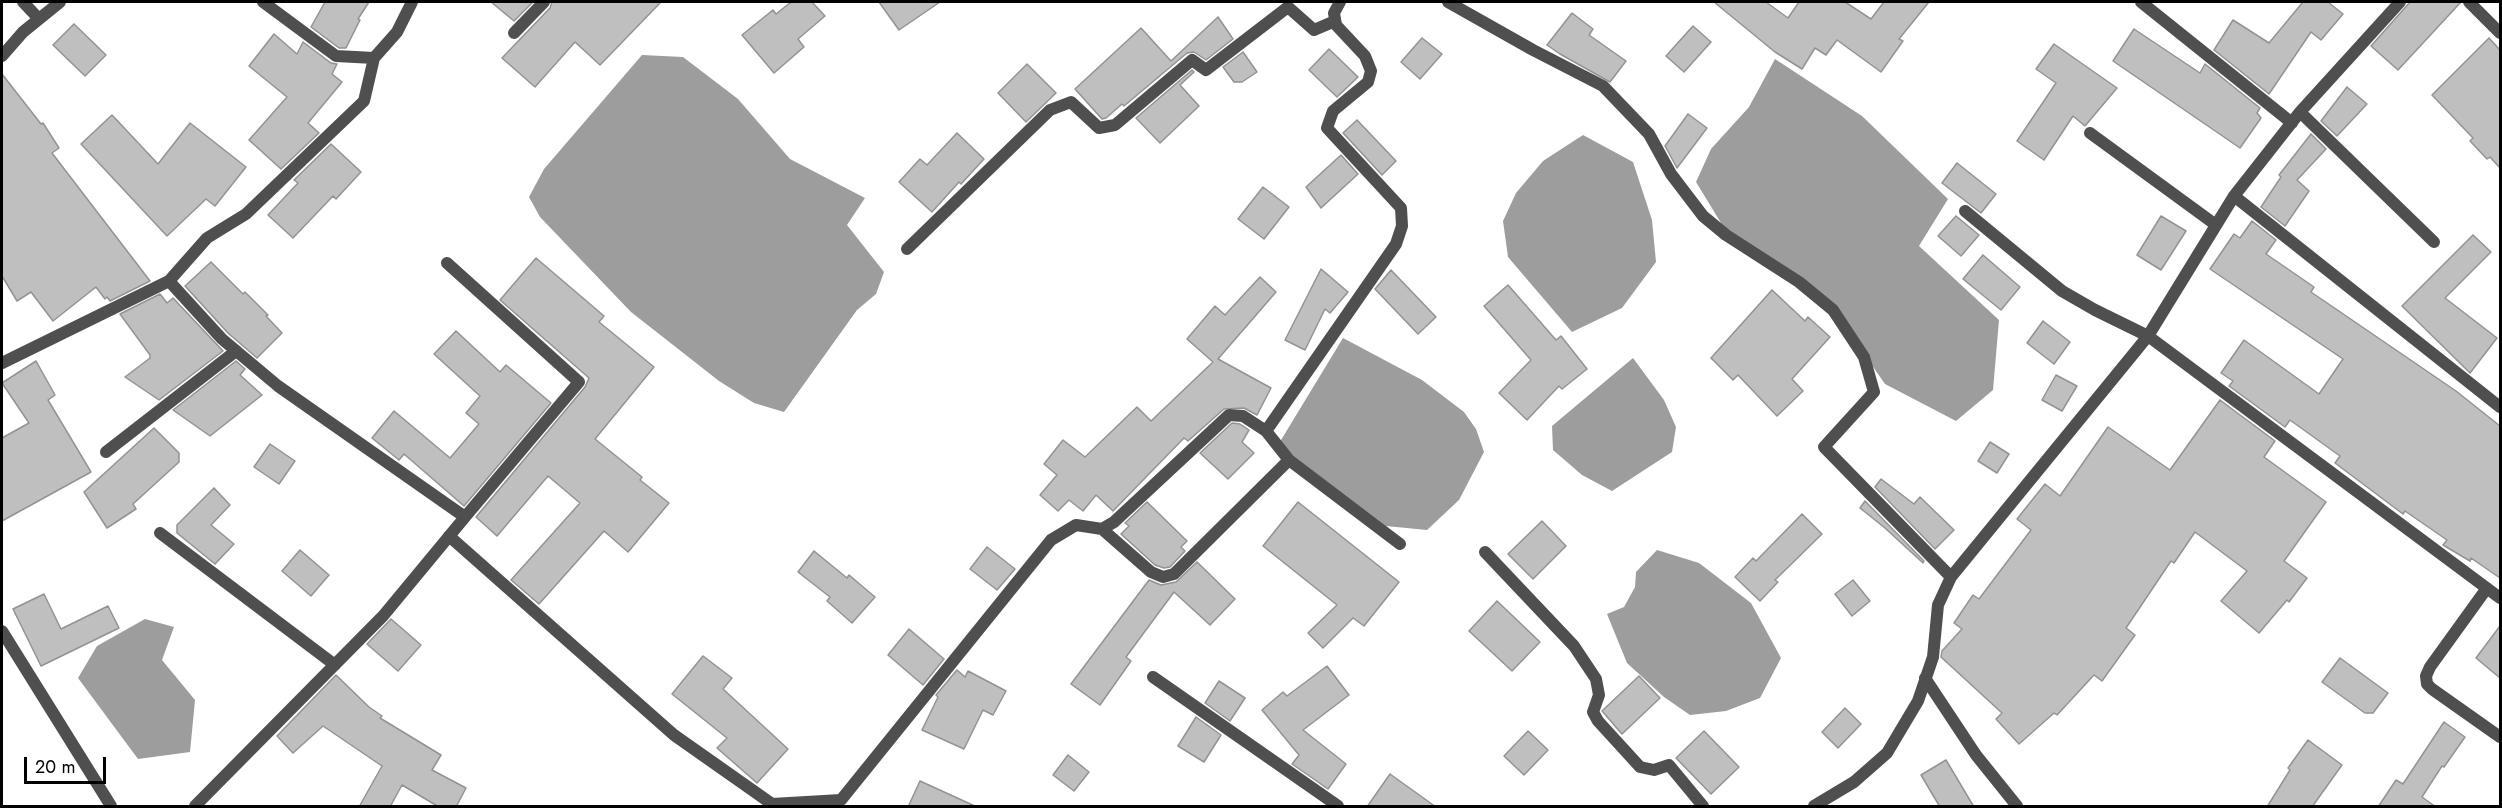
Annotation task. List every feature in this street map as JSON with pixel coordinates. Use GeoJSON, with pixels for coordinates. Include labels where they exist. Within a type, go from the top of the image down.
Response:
{"type":"FeatureCollection","features":[{"type":"Feature","properties":{"kind":"street"},"geometry":{"type":"LineString","coordinates":[[23,2],[39,19]]}},
{"type":"Feature","properties":{"kind":"street"},"geometry":{"type":"LineString","coordinates":[[2,56],[23,32],[60,2]]}},
{"type":"Feature","properties":{"kind":"street"},"geometry":{"type":"LineString","coordinates":[[263,2],[336,56],[374,58]]}},
{"type":"Feature","properties":{"kind":"street"},"geometry":{"type":"LineString","coordinates":[[2,363],[169,281],[207,238],[246,214],[364,101],[374,58],[397,32],[412,2]]}},
{"type":"Feature","properties":{"kind":"street"},"geometry":{"type":"LineString","coordinates":[[514,33],[544,2]]}},
{"type":"Feature","properties":{"kind":"street"},"geometry":{"type":"LineString","coordinates":[[1266,431],[1396,244],[1402,226],[1401,208],[1327,128],[1333,111],[1368,82],[1371,70],[1365,56],[1336,25],[1334,13],[1340,2]]}},
{"type":"Feature","properties":{"kind":"street"},"geometry":{"type":"LineString","coordinates":[[1448,2],[1603,86],[1649,134],[1671,174],[1703,216],[1725,235],[1799,282],[1833,310],[1864,357],[1874,392],[1824,447],[1951,577]]}},
{"type":"Feature","properties":{"kind":"street"},"geometry":{"type":"LineString","coordinates":[[2140,2],[2292,123]]}},
{"type":"Feature","properties":{"kind":"street"},"geometry":{"type":"LineString","coordinates":[[1814,807],[1854,782],[1887,753],[1918,700],[1933,657],[1938,605],[1951,577],[2148,336],[2234,196],[2300,112],[2400,2]]}},
{"type":"Feature","properties":{"kind":"street"},"geometry":{"type":"LineString","coordinates":[[2469,2],[2500,33]]}},
{"type":"Feature","properties":{"kind":"street"},"geometry":{"type":"LineString","coordinates":[[907,249],[1050,110],[1071,102],[1099,128],[1116,125],[1192,60],[1206,70],[1288,7],[1314,30],[1335,21]]}},
{"type":"Feature","properties":{"kind":"street"},"geometry":{"type":"LineString","coordinates":[[2300,112],[2434,242]]}},
{"type":"Feature","properties":{"kind":"street"},"geometry":{"type":"LineString","coordinates":[[2090,134],[2216,225]]}},
{"type":"Feature","properties":{"kind":"street"},"geometry":{"type":"LineString","coordinates":[[2234,196],[2500,407]]}},
{"type":"Feature","properties":{"kind":"street"},"geometry":{"type":"LineString","coordinates":[[1965,211],[2062,291],[2148,336],[2500,598]]}},
{"type":"Feature","properties":{"kind":"street"},"geometry":{"type":"LineString","coordinates":[[195,807],[383,616],[579,382],[447,263]]}},
{"type":"Feature","properties":{"kind":"street"},"geometry":{"type":"LineString","coordinates":[[169,281],[222,339],[278,386],[465,517]]}},
{"type":"Feature","properties":{"kind":"street"},"geometry":{"type":"LineString","coordinates":[[106,452],[236,351]]}},
{"type":"Feature","properties":{"kind":"street"},"geometry":{"type":"LineString","coordinates":[[1102,529],[1114,522],[1229,415],[1243,416],[1266,431],[1289,460],[1400,544]]}},
{"type":"Feature","properties":{"kind":"street"},"geometry":{"type":"LineString","coordinates":[[841,800],[1051,540],[1076,525],[1102,529],[1151,572],[1163,577],[1174,574],[1289,460]]}},
{"type":"Feature","properties":{"kind":"street"},"geometry":{"type":"LineString","coordinates":[[160,533],[335,665]]}},
{"type":"Feature","properties":{"kind":"street"},"geometry":{"type":"LineString","coordinates":[[449,536],[674,735],[772,804],[841,800],[853,807]]}},
{"type":"Feature","properties":{"kind":"street"},"geometry":{"type":"LineString","coordinates":[[1485,552],[1574,646],[1596,679],[1599,695],[1593,712],[1598,721],[1640,767],[1654,770],[1669,765],[1703,807]]}},
{"type":"Feature","properties":{"kind":"street"},"geometry":{"type":"LineString","coordinates":[[2487,588],[2430,667],[2426,676],[2427,684],[2432,689],[2500,737]]}},
{"type":"Feature","properties":{"kind":"street"},"geometry":{"type":"LineString","coordinates":[[2,631],[111,807]]}},
{"type":"Feature","properties":{"kind":"street"},"geometry":{"type":"LineString","coordinates":[[1153,676],[1338,807]]}},
{"type":"Feature","properties":{"kind":"street"},"geometry":{"type":"LineString","coordinates":[[1925,678],[1976,755],[2017,807]]}},
{"type":"Feature","properties":{"kind":"shaded area"},"geometry":{"type":"Polygon","coordinates":[[[642,55],[683,57],[738,99],[790,159],[865,198],[847,225],[884,272],[876,294],[857,310],[784,412],[754,403],[719,381],[631,312],[540,217],[529,197],[544,169],[642,55]]]}},
{"type":"Feature","properties":{"kind":"shaded area"},"geometry":{"type":"Polygon","coordinates":[[[1775,59],[1862,116],[1948,199],[1919,246],[1999,320],[1993,390],[1956,421],[1885,384],[1826,299],[1762,265],[1721,223],[1696,182],[1711,149],[1749,107],[1775,59]]]}},
{"type":"Feature","properties":{"kind":"shaded area"},"geometry":{"type":"Polygon","coordinates":[[[1583,135],[1633,162],[1652,220],[1656,262],[1622,308],[1572,332],[1508,257],[1503,221],[1516,193],[1543,161],[1583,135]]]}},
{"type":"Feature","properties":{"kind":"shaded area"},"geometry":{"type":"Polygon","coordinates":[[[1343,338],[1422,380],[1464,412],[1476,429],[1484,452],[1459,500],[1427,530],[1386,526],[1278,445],[1343,338]]]}},
{"type":"Feature","properties":{"kind":"shaded area"},"geometry":{"type":"Polygon","coordinates":[[[1633,358],[1664,400],[1676,427],[1672,452],[1612,491],[1582,475],[1553,450],[1552,426],[1633,358]]]}},
{"type":"Feature","properties":{"kind":"shaded area"},"geometry":{"type":"Polygon","coordinates":[[[1657,550],[1699,563],[1751,603],[1781,658],[1760,698],[1726,711],[1690,715],[1664,697],[1627,663],[1607,614],[1624,607],[1635,587],[1636,572],[1657,550]]]}},
{"type":"Feature","properties":{"kind":"shaded area"},"geometry":{"type":"Polygon","coordinates":[[[145,619],[174,627],[162,660],[195,700],[190,752],[138,759],[78,678],[97,646],[145,619]]]}},
{"type":"Feature","properties":{"kind":"building"},"geometry":{"type":"Polygon","coordinates":[[[325,2],[369,2],[358,19],[360,20],[346,48],[339,48],[311,27],[325,2]]]}},
{"type":"Feature","properties":{"kind":"building"},"geometry":{"type":"Polygon","coordinates":[[[491,2],[533,2],[514,21],[491,2]]]}},
{"type":"Feature","properties":{"kind":"building"},"geometry":{"type":"Polygon","coordinates":[[[552,2],[661,2],[600,65],[575,42],[535,87],[502,58],[550,8],[552,2]]]}},
{"type":"Feature","properties":{"kind":"building"},"geometry":{"type":"Polygon","coordinates":[[[791,2],[812,2],[825,16],[798,39],[804,47],[774,73],[742,35],[773,10],[776,14],[791,2]]]}},
{"type":"Feature","properties":{"kind":"building"},"geometry":{"type":"Polygon","coordinates":[[[879,2],[940,2],[899,30],[879,2]]]}},
{"type":"Feature","properties":{"kind":"building"},"geometry":{"type":"Polygon","coordinates":[[[1714,2],[1766,2],[1788,18],[1799,2],[1845,2],[1871,19],[1884,2],[1929,2],[1899,39],[1903,41],[1881,72],[1837,40],[1826,55],[1815,48],[1802,69],[1775,52],[1714,2]]]}},
{"type":"Feature","properties":{"kind":"building"},"geometry":{"type":"Polygon","coordinates":[[[2303,2],[2328,2],[2343,14],[2321,40],[2311,32],[2269,94],[2214,50],[2233,20],[2269,43],[2303,2]]]}},
{"type":"Feature","properties":{"kind":"building"},"geometry":{"type":"Polygon","coordinates":[[[2410,2],[2461,2],[2398,70],[2371,46],[2410,2]]]}},
{"type":"Feature","properties":{"kind":"building"},"geometry":{"type":"Polygon","coordinates":[[[1572,13],[1593,29],[1589,35],[1626,61],[1610,82],[1547,45],[1572,13]]]}},
{"type":"Feature","properties":{"kind":"building"},"geometry":{"type":"Polygon","coordinates":[[[1218,17],[1233,39],[1206,60],[1194,52],[1187,53],[1124,106],[1122,104],[1106,118],[1102,119],[1075,89],[1141,28],[1171,61],[1218,17]]]}},
{"type":"Feature","properties":{"kind":"building"},"geometry":{"type":"Polygon","coordinates":[[[74,24],[106,55],[85,76],[53,45],[74,24]]]}},
{"type":"Feature","properties":{"kind":"building"},"geometry":{"type":"Polygon","coordinates":[[[1693,26],[1711,42],[1684,72],[1666,56],[1693,26]]]}},
{"type":"Feature","properties":{"kind":"building"},"geometry":{"type":"Polygon","coordinates":[[[2134,29],[2200,73],[2205,64],[2260,108],[2257,113],[2261,118],[2240,148],[2113,61],[2134,29]]]}},
{"type":"Feature","properties":{"kind":"building"},"geometry":{"type":"Polygon","coordinates":[[[274,34],[297,54],[303,42],[331,63],[337,64],[332,74],[342,82],[308,123],[319,133],[281,169],[249,140],[287,97],[249,66],[274,34]]]}},
{"type":"Feature","properties":{"kind":"building"},"geometry":{"type":"Polygon","coordinates":[[[1422,38],[1442,54],[1420,79],[1401,62],[1422,38]]]}},
{"type":"Feature","properties":{"kind":"building"},"geometry":{"type":"Polygon","coordinates":[[[2489,38],[2500,50],[2500,168],[2490,157],[2487,159],[2470,141],[2473,138],[2432,95],[2489,38]]]}},
{"type":"Feature","properties":{"kind":"building"},"geometry":{"type":"Polygon","coordinates":[[[2054,44],[2117,88],[2085,126],[2073,116],[2044,160],[2017,141],[2056,83],[2036,69],[2054,44]]]}},
{"type":"Feature","properties":{"kind":"building"},"geometry":{"type":"Polygon","coordinates":[[[1329,49],[1358,77],[1337,97],[1309,70],[1329,49]]]}},
{"type":"Feature","properties":{"kind":"building"},"geometry":{"type":"Polygon","coordinates":[[[1243,52],[1257,72],[1242,82],[1234,82],[1223,67],[1243,52]]]}},
{"type":"Feature","properties":{"kind":"building"},"geometry":{"type":"Polygon","coordinates":[[[1027,64],[1056,93],[1026,122],[998,93],[1027,64]]]}},
{"type":"Feature","properties":{"kind":"building"},"geometry":{"type":"Polygon","coordinates":[[[1192,70],[1194,72],[1180,85],[1199,106],[1160,143],[1136,118],[1192,70]]]}},
{"type":"Feature","properties":{"kind":"building"},"geometry":{"type":"Polygon","coordinates":[[[2,74],[41,124],[43,123],[59,148],[52,153],[150,281],[110,301],[107,297],[105,299],[96,287],[53,321],[31,292],[17,301],[2,276],[2,74]]]}},
{"type":"Feature","properties":{"kind":"building"},"geometry":{"type":"Polygon","coordinates":[[[2347,87],[2367,104],[2337,136],[2321,121],[2347,87]]]}},
{"type":"Feature","properties":{"kind":"building"},"geometry":{"type":"Polygon","coordinates":[[[1688,114],[1707,128],[1677,168],[1665,146],[1688,114]]]}},
{"type":"Feature","properties":{"kind":"building"},"geometry":{"type":"Polygon","coordinates":[[[112,115],[158,164],[190,123],[246,167],[215,206],[206,199],[167,236],[81,144],[112,115]]]}},
{"type":"Feature","properties":{"kind":"building"},"geometry":{"type":"Polygon","coordinates":[[[1357,120],[1396,161],[1382,175],[1343,133],[1357,120]]]}},
{"type":"Feature","properties":{"kind":"building"},"geometry":{"type":"Polygon","coordinates":[[[957,133],[984,159],[932,212],[899,182],[920,159],[927,165],[957,133]]]}},
{"type":"Feature","properties":{"kind":"building"},"geometry":{"type":"Polygon","coordinates":[[[2311,134],[2326,149],[2297,180],[2309,191],[2285,226],[2261,207],[2281,177],[2279,175],[2311,134]]]}},
{"type":"Feature","properties":{"kind":"building"},"geometry":{"type":"Polygon","coordinates":[[[331,144],[361,172],[336,199],[333,196],[293,238],[268,215],[298,183],[294,180],[331,144]]]}},
{"type":"Feature","properties":{"kind":"building"},"geometry":{"type":"Polygon","coordinates":[[[1341,155],[1358,174],[1321,208],[1306,187],[1341,155]]]}},
{"type":"Feature","properties":{"kind":"building"},"geometry":{"type":"Polygon","coordinates":[[[1957,163],[1996,194],[1981,213],[1942,183],[1957,163]]]}},
{"type":"Feature","properties":{"kind":"building"},"geometry":{"type":"Polygon","coordinates":[[[1263,187],[1289,207],[1264,239],[1238,219],[1263,187]]]}},
{"type":"Feature","properties":{"kind":"building"},"geometry":{"type":"Polygon","coordinates":[[[1956,216],[1979,235],[1961,256],[1938,236],[1956,216]]]}},
{"type":"Feature","properties":{"kind":"building"},"geometry":{"type":"Polygon","coordinates":[[[2161,216],[2186,231],[2161,270],[2137,255],[2161,216]]]}},
{"type":"Feature","properties":{"kind":"building"},"geometry":{"type":"Polygon","coordinates":[[[2252,221],[2276,240],[2266,254],[2314,287],[2311,292],[2456,391],[2500,426],[2500,578],[2471,558],[2470,561],[2443,545],[2447,540],[2405,511],[2403,514],[2335,463],[2340,456],[2290,420],[2285,427],[2229,386],[2233,381],[2221,373],[2244,340],[2319,394],[2343,359],[2210,269],[2234,234],[2240,238],[2252,221]]]}},
{"type":"Feature","properties":{"kind":"building"},"geometry":{"type":"Polygon","coordinates":[[[2473,235],[2491,252],[2445,298],[2497,338],[2470,373],[2402,306],[2473,235]]]}},
{"type":"Feature","properties":{"kind":"building"},"geometry":{"type":"Polygon","coordinates":[[[1983,255],[2020,287],[2001,310],[1963,279],[1983,255]]]}},
{"type":"Feature","properties":{"kind":"building"},"geometry":{"type":"Polygon","coordinates":[[[536,258],[604,316],[599,322],[654,367],[595,439],[642,477],[640,480],[669,503],[628,552],[604,531],[539,604],[511,580],[580,503],[548,476],[497,536],[476,517],[585,387],[589,378],[500,300],[536,258]]]}},
{"type":"Feature","properties":{"kind":"building"},"geometry":{"type":"Polygon","coordinates":[[[211,262],[268,315],[266,316],[282,333],[257,358],[228,333],[185,286],[211,262]]]}},
{"type":"Feature","properties":{"kind":"building"},"geometry":{"type":"Polygon","coordinates":[[[1321,269],[1348,292],[1330,313],[1325,309],[1305,350],[1285,340],[1321,269]]]}},
{"type":"Feature","properties":{"kind":"building"},"geometry":{"type":"Polygon","coordinates":[[[1391,270],[1436,317],[1418,334],[1375,289],[1391,270]]]}},
{"type":"Feature","properties":{"kind":"building"},"geometry":{"type":"Polygon","coordinates":[[[1260,277],[1276,292],[1218,359],[1271,388],[1257,415],[1244,408],[1224,409],[1188,441],[1184,438],[1113,511],[1096,495],[1083,511],[1069,500],[1058,511],[1040,495],[1057,475],[1044,464],[1063,440],[1085,457],[1137,407],[1151,421],[1213,362],[1187,339],[1215,306],[1225,315],[1260,277]]]}},
{"type":"Feature","properties":{"kind":"building"},"geometry":{"type":"Polygon","coordinates":[[[1508,285],[1556,340],[1561,336],[1587,369],[1562,389],[1559,386],[1527,420],[1499,393],[1531,360],[1484,306],[1508,285]]]}},
{"type":"Feature","properties":{"kind":"building"},"geometry":{"type":"Polygon","coordinates":[[[1772,290],[1805,321],[1808,317],[1830,337],[1792,379],[1803,391],[1777,416],[1738,375],[1733,380],[1711,358],[1772,290]]]}},
{"type":"Feature","properties":{"kind":"building"},"geometry":{"type":"Polygon","coordinates":[[[160,294],[167,303],[173,298],[223,351],[159,400],[125,377],[150,358],[150,355],[120,314],[160,294]]]}},
{"type":"Feature","properties":{"kind":"building"},"geometry":{"type":"Polygon","coordinates":[[[2043,321],[2070,342],[2054,364],[2027,343],[2043,321]]]}},
{"type":"Feature","properties":{"kind":"building"},"geometry":{"type":"Polygon","coordinates":[[[456,331],[500,372],[506,365],[551,403],[464,506],[404,454],[399,460],[372,438],[394,411],[450,458],[479,424],[466,413],[480,396],[434,354],[456,331]]]}},
{"type":"Feature","properties":{"kind":"building"},"geometry":{"type":"Polygon","coordinates":[[[36,361],[55,395],[48,400],[91,472],[2,521],[2,438],[29,423],[2,383],[36,361]]]}},
{"type":"Feature","properties":{"kind":"building"},"geometry":{"type":"Polygon","coordinates":[[[236,361],[245,369],[240,375],[262,395],[210,436],[173,410],[236,361]]]}},
{"type":"Feature","properties":{"kind":"building"},"geometry":{"type":"Polygon","coordinates":[[[2056,375],[2077,386],[2062,411],[2042,400],[2056,375]]]}},
{"type":"Feature","properties":{"kind":"building"},"geometry":{"type":"Polygon","coordinates":[[[2220,400],[2275,441],[2264,457],[2326,502],[2284,561],[2307,578],[2289,602],[2287,600],[2259,633],[2221,601],[2247,571],[2195,532],[2174,563],[2171,561],[2126,628],[2135,635],[2102,681],[2094,675],[2057,715],[2054,713],[2019,744],[1996,719],[2002,713],[1941,657],[1942,651],[1962,629],[1954,623],[1973,595],[1979,599],[2031,530],[2017,519],[2045,484],[2060,496],[2108,427],[2170,470],[2220,400]]]}},
{"type":"Feature","properties":{"kind":"building"},"geometry":{"type":"Polygon","coordinates":[[[1232,423],[1240,424],[1249,430],[1242,442],[1254,453],[1228,479],[1200,453],[1232,423]]]}},
{"type":"Feature","properties":{"kind":"building"},"geometry":{"type":"Polygon","coordinates":[[[154,428],[179,453],[179,462],[133,504],[136,509],[107,528],[84,492],[154,428]]]}},
{"type":"Feature","properties":{"kind":"building"},"geometry":{"type":"Polygon","coordinates":[[[1990,442],[2009,454],[1997,473],[1978,461],[1990,442]]]}},
{"type":"Feature","properties":{"kind":"building"},"geometry":{"type":"Polygon","coordinates":[[[270,444],[295,461],[279,484],[254,467],[270,444]]]}},
{"type":"Feature","properties":{"kind":"building"},"geometry":{"type":"Polygon","coordinates":[[[1881,479],[1914,504],[1920,497],[1954,530],[1935,549],[1875,487],[1881,479]]]}},
{"type":"Feature","properties":{"kind":"building"},"geometry":{"type":"Polygon","coordinates":[[[214,488],[230,505],[211,525],[234,544],[215,564],[177,533],[177,525],[214,488]]]}},
{"type":"Feature","properties":{"kind":"building"},"geometry":{"type":"Polygon","coordinates":[[[1865,501],[1924,561],[1923,563],[1860,508],[1865,501]]]}},
{"type":"Feature","properties":{"kind":"building"},"geometry":{"type":"Polygon","coordinates":[[[1147,502],[1187,541],[1181,547],[1185,551],[1170,567],[1155,565],[1121,534],[1129,526],[1125,523],[1147,502]]]}},
{"type":"Feature","properties":{"kind":"building"},"geometry":{"type":"Polygon","coordinates":[[[1298,502],[1399,582],[1364,626],[1353,618],[1323,648],[1308,633],[1337,605],[1263,546],[1298,502]]]}},
{"type":"Feature","properties":{"kind":"building"},"geometry":{"type":"Polygon","coordinates":[[[1802,514],[1822,534],[1775,580],[1778,582],[1760,601],[1735,577],[1753,558],[1756,561],[1802,514]]]}},
{"type":"Feature","properties":{"kind":"building"},"geometry":{"type":"Polygon","coordinates":[[[1542,521],[1566,546],[1533,579],[1508,554],[1542,521]]]}},
{"type":"Feature","properties":{"kind":"building"},"geometry":{"type":"Polygon","coordinates":[[[987,547],[1015,569],[997,590],[970,569],[987,547]]]}},
{"type":"Feature","properties":{"kind":"building"},"geometry":{"type":"Polygon","coordinates":[[[300,550],[329,575],[311,596],[282,571],[300,550]]]}},
{"type":"Feature","properties":{"kind":"building"},"geometry":{"type":"Polygon","coordinates":[[[814,551],[847,578],[849,575],[875,597],[852,623],[827,601],[830,597],[798,572],[814,551]]]}},
{"type":"Feature","properties":{"kind":"building"},"geometry":{"type":"Polygon","coordinates":[[[1197,562],[1235,599],[1210,625],[1174,592],[1126,657],[1131,661],[1100,705],[1071,684],[1149,580],[1161,585],[1176,582],[1197,562]]]}},
{"type":"Feature","properties":{"kind":"building"},"geometry":{"type":"Polygon","coordinates":[[[1853,580],[1870,601],[1852,616],[1835,594],[1853,580]]]}},
{"type":"Feature","properties":{"kind":"building"},"geometry":{"type":"Polygon","coordinates":[[[44,594],[61,629],[108,606],[119,628],[41,666],[13,609],[44,594]]]}},
{"type":"Feature","properties":{"kind":"building"},"geometry":{"type":"Polygon","coordinates":[[[1497,601],[1540,642],[1512,671],[1469,631],[1497,601]]]}},
{"type":"Feature","properties":{"kind":"building"},"geometry":{"type":"Polygon","coordinates":[[[391,619],[421,645],[398,671],[367,644],[391,619]]]}},
{"type":"Feature","properties":{"kind":"building"},"geometry":{"type":"Polygon","coordinates":[[[2500,626],[2500,678],[2476,658],[2500,626]]]}},
{"type":"Feature","properties":{"kind":"building"},"geometry":{"type":"Polygon","coordinates":[[[909,629],[944,659],[923,685],[888,655],[909,629]]]}},
{"type":"Feature","properties":{"kind":"building"},"geometry":{"type":"Polygon","coordinates":[[[703,656],[732,678],[723,689],[788,749],[757,783],[717,748],[727,738],[672,694],[703,656]]]}},
{"type":"Feature","properties":{"kind":"building"},"geometry":{"type":"Polygon","coordinates":[[[2340,658],[2388,693],[2373,713],[2365,713],[2322,682],[2340,658]]]}},
{"type":"Feature","properties":{"kind":"building"},"geometry":{"type":"Polygon","coordinates":[[[1327,666],[1349,695],[1303,730],[1346,764],[1328,789],[1292,764],[1299,755],[1262,710],[1283,692],[1287,696],[1327,666]]]}},
{"type":"Feature","properties":{"kind":"building"},"geometry":{"type":"Polygon","coordinates":[[[957,670],[965,677],[968,671],[1006,691],[993,715],[983,710],[964,749],[922,730],[938,697],[936,695],[957,670]]]}},
{"type":"Feature","properties":{"kind":"building"},"geometry":{"type":"Polygon","coordinates":[[[336,675],[369,707],[382,716],[380,718],[441,755],[432,770],[466,788],[456,807],[439,807],[402,785],[390,807],[359,807],[382,766],[323,726],[293,753],[277,736],[336,675]]]}},
{"type":"Feature","properties":{"kind":"building"},"geometry":{"type":"Polygon","coordinates":[[[1639,676],[1660,698],[1622,734],[1602,711],[1639,676]]]}},
{"type":"Feature","properties":{"kind":"building"},"geometry":{"type":"Polygon","coordinates":[[[1219,681],[1245,698],[1230,721],[1205,703],[1219,681]]]}},
{"type":"Feature","properties":{"kind":"building"},"geometry":{"type":"Polygon","coordinates":[[[1845,708],[1861,724],[1838,748],[1822,732],[1845,708]]]}},
{"type":"Feature","properties":{"kind":"building"},"geometry":{"type":"Polygon","coordinates":[[[1196,717],[1221,735],[1204,762],[1178,746],[1196,717]]]}},
{"type":"Feature","properties":{"kind":"building"},"geometry":{"type":"Polygon","coordinates":[[[2444,722],[2465,737],[2444,767],[2442,766],[2422,797],[2436,807],[2378,807],[2396,780],[2403,784],[2444,722]]]}},
{"type":"Feature","properties":{"kind":"building"},"geometry":{"type":"Polygon","coordinates":[[[1528,731],[1548,750],[1524,775],[1504,756],[1528,731]]]}},
{"type":"Feature","properties":{"kind":"building"},"geometry":{"type":"Polygon","coordinates":[[[1704,731],[1739,767],[1711,794],[1676,758],[1704,731]]]}},
{"type":"Feature","properties":{"kind":"building"},"geometry":{"type":"Polygon","coordinates":[[[2308,740],[2342,765],[2312,807],[2267,807],[2290,770],[2288,768],[2308,740]]]}},
{"type":"Feature","properties":{"kind":"building"},"geometry":{"type":"Polygon","coordinates":[[[1068,755],[1089,772],[1074,791],[1053,775],[1068,755]]]}},
{"type":"Feature","properties":{"kind":"building"},"geometry":{"type":"Polygon","coordinates":[[[1946,760],[1974,807],[1940,807],[1921,775],[1946,760]]]}},
{"type":"Feature","properties":{"kind":"building"},"geometry":{"type":"Polygon","coordinates":[[[1390,774],[1436,807],[1367,807],[1390,774]]]}},
{"type":"Feature","properties":{"kind":"building"},"geometry":{"type":"Polygon","coordinates":[[[920,781],[977,807],[908,807],[920,781]]]}}]}
